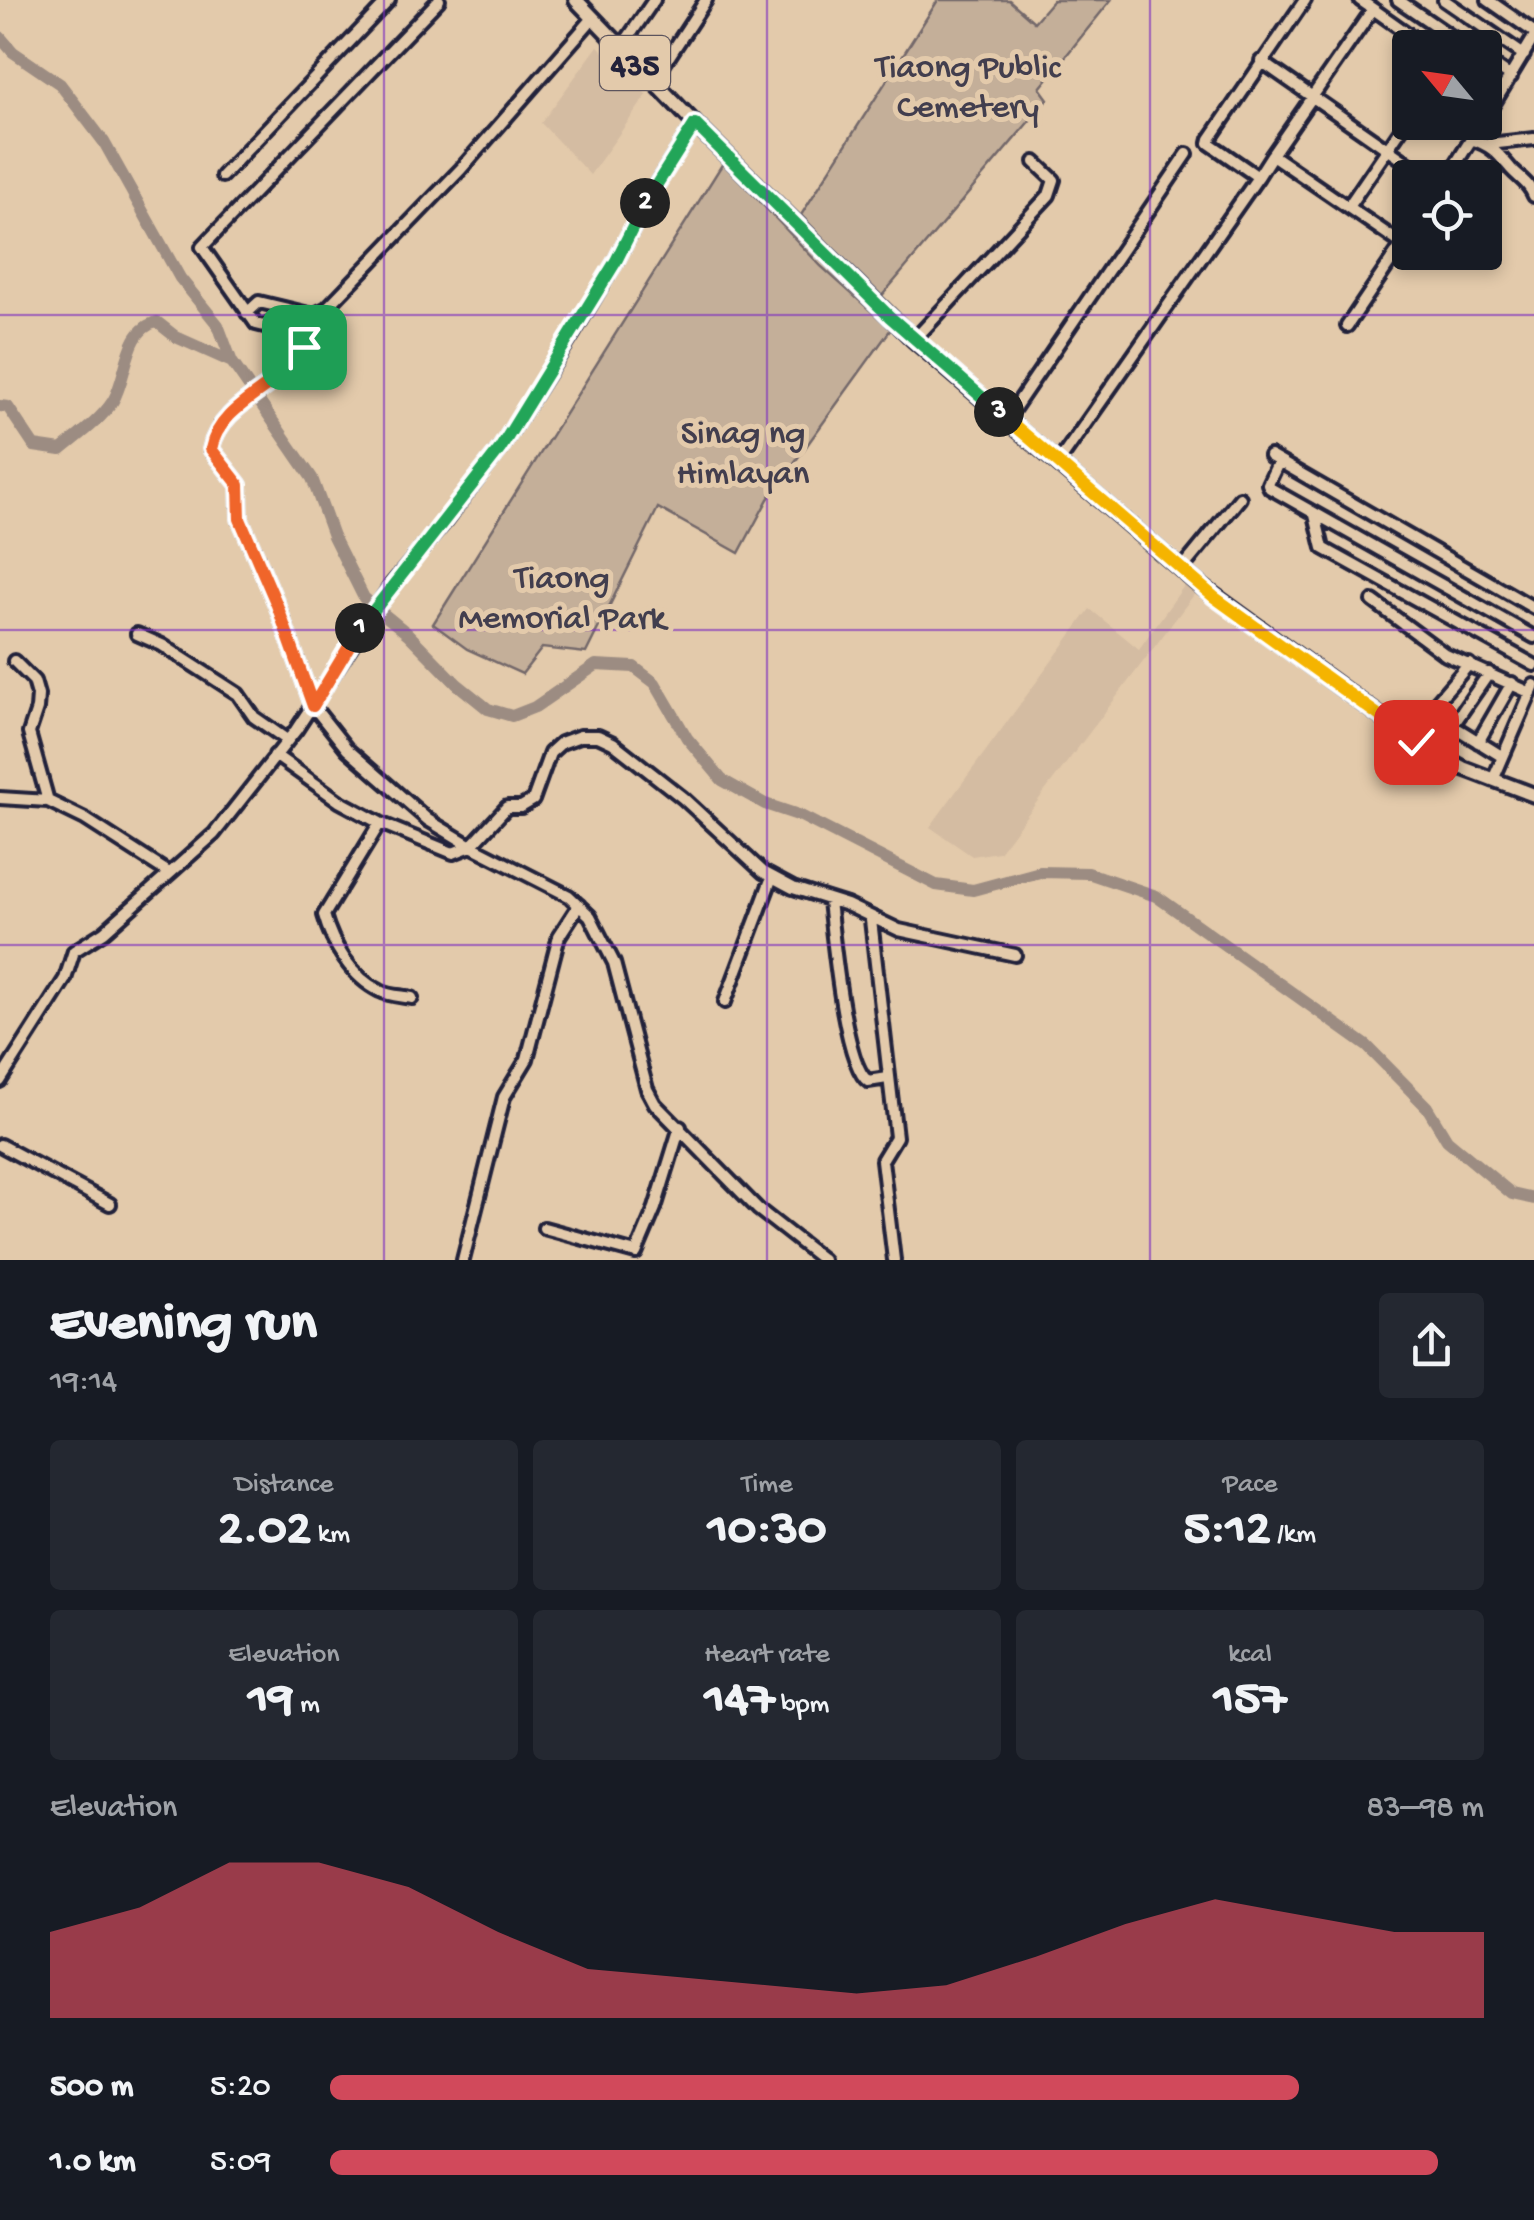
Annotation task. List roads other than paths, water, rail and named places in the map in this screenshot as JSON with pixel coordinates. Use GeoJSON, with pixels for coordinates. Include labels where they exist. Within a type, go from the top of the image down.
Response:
{"type":"FeatureCollection","features":[{"type":"Feature","properties":{"kind":"main road","name":"435"},"geometry":{"type":"LineString","coordinates":[[576,0],[695,124],[914,340],[1214,597],[1416,742],[1454,763],[1534,795]]}},
{"type":"Feature","properties":{"kind":"street"},"geometry":{"type":"LineString","coordinates":[[222,176],[390,0]]}},
{"type":"Feature","properties":{"kind":"street"},"geometry":{"type":"LineString","coordinates":[[440,0],[202,247],[260,327],[277,319],[304,347],[277,376],[237,408],[211,449],[239,485],[240,519],[277,605],[313,706],[330,731],[428,820],[579,904],[598,928],[614,963],[647,1089],[655,1104],[758,1209],[823,1260]]}},
{"type":"Feature","properties":{"kind":"street"},"geometry":{"type":"LineString","coordinates":[[620,48],[654,0]]}},
{"type":"Feature","properties":{"kind":"street"},"geometry":{"type":"LineString","coordinates":[[653,81],[706,0]]}},
{"type":"Feature","properties":{"kind":"street"},"geometry":{"type":"LineString","coordinates":[[1258,177],[1210,140],[1305,0]]}},
{"type":"Feature","properties":{"kind":"street"},"geometry":{"type":"LineString","coordinates":[[1360,0],[1403,30]]}},
{"type":"Feature","properties":{"kind":"street"},"geometry":{"type":"LineString","coordinates":[[1398,0],[1442,30]]}},
{"type":"Feature","properties":{"kind":"street"},"geometry":{"type":"LineString","coordinates":[[1444,0],[1524,55]]}},
{"type":"Feature","properties":{"kind":"street"},"geometry":{"type":"LineString","coordinates":[[1488,0],[1534,34],[1502,92]]}},
{"type":"Feature","properties":{"kind":"street"},"geometry":{"type":"LineString","coordinates":[[1058,464],[1373,9]]}},
{"type":"Feature","properties":{"kind":"street"},"geometry":{"type":"LineString","coordinates":[[247,313],[259,302],[313,315],[328,308],[461,168],[594,18]]}},
{"type":"Feature","properties":{"kind":"street"},"geometry":{"type":"LineString","coordinates":[[1261,61],[1404,160]]}},
{"type":"Feature","properties":{"kind":"street"},"geometry":{"type":"LineString","coordinates":[[1502,71],[1510,77]]}},
{"type":"Feature","properties":{"kind":"street"},"geometry":{"type":"LineString","coordinates":[[0,1081],[65,979],[74,952],[104,932],[214,834],[313,706],[392,584],[500,449],[573,334],[649,196],[695,124]]}},
{"type":"Feature","properties":{"kind":"street"},"geometry":{"type":"LineString","coordinates":[[1474,140],[1488,144],[1534,139]]}},
{"type":"Feature","properties":{"kind":"street"},"geometry":{"type":"LineString","coordinates":[[1348,207],[1394,140]]}},
{"type":"Feature","properties":{"kind":"street"},"geometry":{"type":"LineString","coordinates":[[1488,144],[1505,158],[1534,196]]}},
{"type":"Feature","properties":{"kind":"street"},"geometry":{"type":"LineString","coordinates":[[1007,419],[1186,154]]}},
{"type":"Feature","properties":{"kind":"street"},"geometry":{"type":"LineString","coordinates":[[1272,155],[1348,207],[1392,231]]}},
{"type":"Feature","properties":{"kind":"street"},"geometry":{"type":"LineString","coordinates":[[914,340],[1049,194],[1054,180],[1035,162]]}},
{"type":"Feature","properties":{"kind":"street"},"geometry":{"type":"LineString","coordinates":[[1347,326],[1392,261]]}},
{"type":"Feature","properties":{"kind":"street"},"geometry":{"type":"LineString","coordinates":[[1534,608],[1274,459],[1268,486],[1534,637]]}},
{"type":"Feature","properties":{"kind":"street"},"geometry":{"type":"LineString","coordinates":[[1182,570],[1240,498]]}},
{"type":"Feature","properties":{"kind":"street"},"geometry":{"type":"LineString","coordinates":[[1315,515],[1322,548],[1534,664]]}},
{"type":"Feature","properties":{"kind":"street"},"geometry":{"type":"LineString","coordinates":[[1372,600],[1446,655],[1532,689],[1493,780]]}},
{"type":"Feature","properties":{"kind":"street"},"geometry":{"type":"LineString","coordinates":[[137,634],[162,645],[238,694],[254,716],[287,740]]}},
{"type":"Feature","properties":{"kind":"street"},"geometry":{"type":"LineString","coordinates":[[14,662],[34,681],[38,694],[29,732],[48,801]]}},
{"type":"Feature","properties":{"kind":"street"},"geometry":{"type":"LineString","coordinates":[[1469,664],[1432,710],[1503,757]]}},
{"type":"Feature","properties":{"kind":"street"},"geometry":{"type":"LineString","coordinates":[[1453,726],[1489,673]]}},
{"type":"Feature","properties":{"kind":"street"},"geometry":{"type":"LineString","coordinates":[[1478,742],[1512,683]]}},
{"type":"Feature","properties":{"kind":"street"},"geometry":{"type":"LineString","coordinates":[[275,755],[339,801],[380,823],[453,853],[471,846],[508,807],[522,807],[532,800],[550,752],[560,742],[598,736],[614,743],[683,798],[772,877],[899,930],[1015,955]]}},
{"type":"Feature","properties":{"kind":"street"},"geometry":{"type":"LineString","coordinates":[[0,798],[48,801],[85,819],[169,873]]}},
{"type":"Feature","properties":{"kind":"street"},"geometry":{"type":"LineString","coordinates":[[380,823],[324,916],[336,952],[344,960],[382,992],[412,998]]}},
{"type":"Feature","properties":{"kind":"street"},"geometry":{"type":"LineString","coordinates":[[725,1002],[772,877]]}},
{"type":"Feature","properties":{"kind":"street"},"geometry":{"type":"LineString","coordinates":[[829,901],[844,1012],[859,1074],[868,1081],[887,1078]]}},
{"type":"Feature","properties":{"kind":"street"},"geometry":{"type":"LineString","coordinates":[[463,1260],[504,1096],[527,1059],[558,936],[579,904]]}},
{"type":"Feature","properties":{"kind":"street"},"geometry":{"type":"LineString","coordinates":[[871,920],[896,1137],[882,1160],[894,1260]]}},
{"type":"Feature","properties":{"kind":"street"},"geometry":{"type":"LineString","coordinates":[[544,1228],[636,1253],[680,1128]]}},
{"type":"Feature","properties":{"kind":"street"},"geometry":{"type":"LineString","coordinates":[[0,1146],[110,1204]]}},
{"type":"Feature","properties":{"kind":"waterway"},"geometry":{"type":"LineString","coordinates":[[0,37],[13,52],[60,84],[104,142],[180,278],[218,325],[232,362],[312,478],[333,536],[364,598],[488,709],[512,716],[535,707],[596,665],[634,667],[655,683],[687,738],[722,780],[936,885],[973,890],[1040,872],[1088,873],[1156,896],[1367,1046],[1427,1107],[1447,1140],[1512,1194],[1534,1199]]}},
{"type":"Feature","properties":{"kind":"waterway"},"geometry":{"type":"LineString","coordinates":[[0,406],[8,407],[34,446],[61,450],[113,401],[133,343],[147,326],[157,322],[176,337],[232,362]]}},
{"type":"Feature","properties":{"kind":"park label","name":"Tiaong Public Cemetery"},"geometry":{"type":"Point","coordinates":[968,84]}},
{"type":"Feature","properties":{"kind":"park label","name":"Sinag ng Himlayan"},"geometry":{"type":"Point","coordinates":[743,450]}},
{"type":"Feature","properties":{"kind":"park label","name":"Tiaong Memorial Park"},"geometry":{"type":"Point","coordinates":[562,595]}}]}
